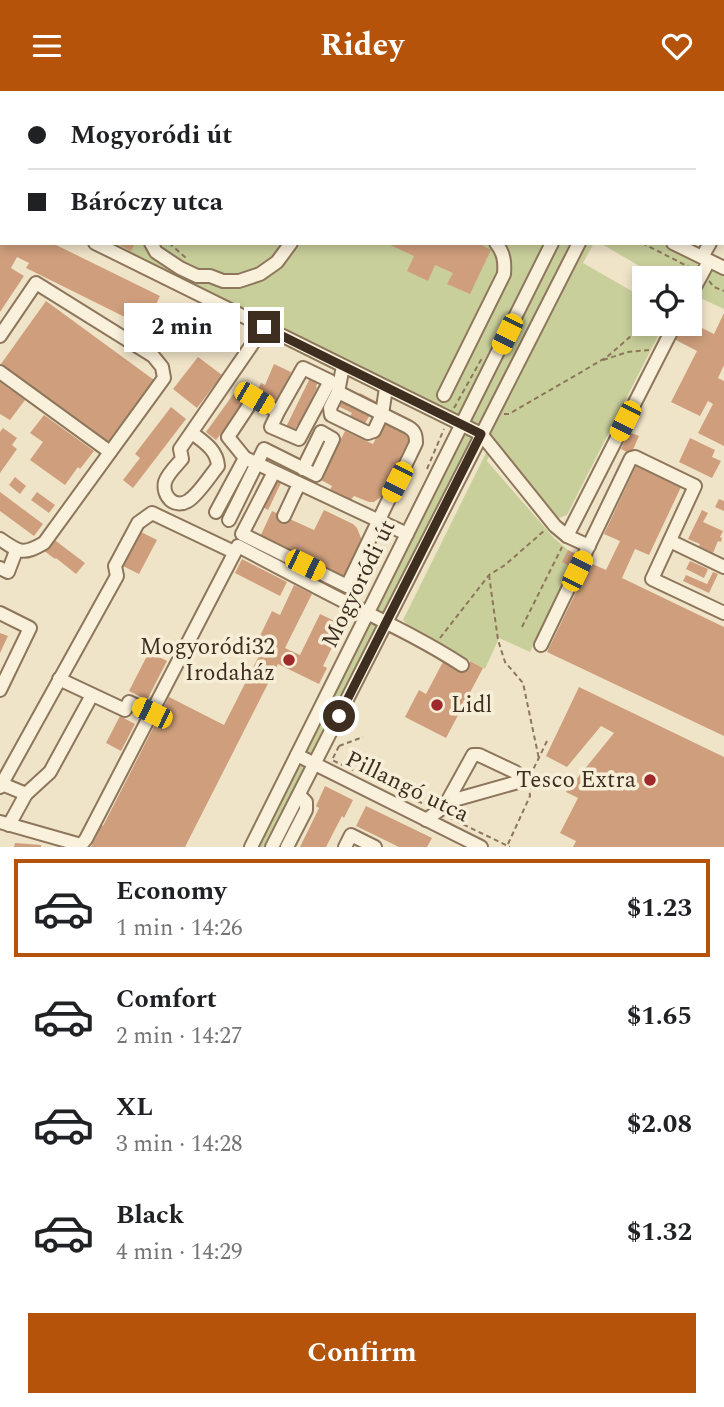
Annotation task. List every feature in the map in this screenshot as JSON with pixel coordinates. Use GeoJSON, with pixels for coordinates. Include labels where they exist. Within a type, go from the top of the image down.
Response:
{"type":"FeatureCollection","features":[{"type":"Feature","properties":{"kind":"street"},"geometry":{"type":"LineString","coordinates":[[99,245],[481,434],[555,526],[567,536],[589,546]]}},
{"type":"Feature","properties":{"kind":"street"},"geometry":{"type":"LineString","coordinates":[[151,245],[156,252],[180,268],[197,276],[210,276],[223,281],[239,281],[260,274],[276,262],[289,245]]}},
{"type":"Feature","properties":{"kind":"street"},"geometry":{"type":"LineString","coordinates":[[444,395],[504,274],[503,253],[497,245]]}},
{"type":"Feature","properties":{"kind":"street","name":"Mogyoródi út"},"geometry":{"type":"LineString","coordinates":[[251,847],[551,245]]}},
{"type":"Feature","properties":{"kind":"street","name":"Mogyoródi út"},"geometry":{"type":"LineString","coordinates":[[272,847],[578,245]]}},
{"type":"Feature","properties":{"kind":"street"},"geometry":{"type":"LineString","coordinates":[[677,245],[724,268]]}},
{"type":"Feature","properties":{"kind":"street"},"geometry":{"type":"LineString","coordinates":[[702,272],[710,245]]}},
{"type":"Feature","properties":{"kind":"street"},"geometry":{"type":"LineString","coordinates":[[0,337],[37,283],[153,356],[162,367],[164,378],[44,543],[31,551],[16,551],[0,539]]}},
{"type":"Feature","properties":{"kind":"street"},"geometry":{"type":"LineString","coordinates":[[192,433],[211,449],[218,466],[191,500],[181,504],[174,503],[165,489],[166,479],[182,459],[180,449],[264,327]]}},
{"type":"Feature","properties":{"kind":"street"},"geometry":{"type":"LineString","coordinates":[[567,536],[669,336]]}},
{"type":"Feature","properties":{"kind":"street"},"geometry":{"type":"LineString","coordinates":[[343,366],[338,392],[330,408],[331,415],[368,433],[374,431],[382,414],[386,387]]}},
{"type":"Feature","properties":{"kind":"street"},"geometry":{"type":"LineString","coordinates":[[303,368],[330,381],[299,439],[271,427],[278,412],[303,368]]}},
{"type":"Feature","properties":{"kind":"street"},"geometry":{"type":"LineString","coordinates":[[0,372],[110,452]]}},
{"type":"Feature","properties":{"kind":"street"},"geometry":{"type":"LineString","coordinates":[[274,472],[242,534],[347,586],[416,443],[416,436],[414,430],[338,392]]}},
{"type":"Feature","properties":{"kind":"street"},"geometry":{"type":"LineString","coordinates":[[278,412],[254,398],[228,437],[251,460],[407,534]]}},
{"type":"Feature","properties":{"kind":"street"},"geometry":{"type":"LineString","coordinates":[[216,512],[251,460],[264,449],[303,469]]}},
{"type":"Feature","properties":{"kind":"street"},"geometry":{"type":"LineString","coordinates":[[541,645],[631,459],[635,457],[695,486],[652,579],[724,613]]}},
{"type":"Feature","properties":{"kind":"street"},"geometry":{"type":"LineString","coordinates":[[229,520],[251,460]]}},
{"type":"Feature","properties":{"kind":"street"},"geometry":{"type":"LineString","coordinates":[[284,516],[299,484]]}},
{"type":"Feature","properties":{"kind":"street"},"geometry":{"type":"LineString","coordinates":[[26,794],[1,786],[117,576],[116,566],[138,523],[152,513],[234,552]]}},
{"type":"Feature","properties":{"kind":"street"},"geometry":{"type":"LineString","coordinates":[[670,541],[724,568]]}},
{"type":"Feature","properties":{"kind":"street"},"geometry":{"type":"LineString","coordinates":[[92,695],[50,772],[26,794],[4,824],[80,846],[86,839],[238,546],[387,621],[462,665]]}},
{"type":"Feature","properties":{"kind":"street"},"geometry":{"type":"LineString","coordinates":[[0,568],[8,572],[16,551]]}},
{"type":"Feature","properties":{"kind":"street"},"geometry":{"type":"LineString","coordinates":[[0,613],[30,628],[0,690]]}},
{"type":"Feature","properties":{"kind":"street"},"geometry":{"type":"LineString","coordinates":[[60,679],[125,710],[129,702],[152,713]]}},
{"type":"Feature","properties":{"kind":"street"},"geometry":{"type":"LineString","coordinates":[[297,755],[314,764]]}},
{"type":"Feature","properties":{"kind":"street"},"geometry":{"type":"LineString","coordinates":[[425,820],[442,807],[519,782],[520,777],[516,772],[479,755],[472,755],[442,807]]}},
{"type":"Feature","properties":{"kind":"street","name":"Pillangó utca"},"geometry":{"type":"LineString","coordinates":[[314,764],[481,847]]}},
{"type":"Feature","properties":{"kind":"street"},"geometry":{"type":"LineString","coordinates":[[286,847],[306,810],[306,802],[299,795]]}},
{"type":"Feature","properties":{"kind":"street"},"geometry":{"type":"LineString","coordinates":[[345,847],[351,835],[375,847]]}},
{"type":"Feature","properties":{"kind":"path"},"geometry":{"type":"LineString","coordinates":[[646,245],[690,266]]}},
{"type":"Feature","properties":{"kind":"path"},"geometry":{"type":"LineString","coordinates":[[702,272],[714,287],[724,291]]}},
{"type":"Feature","properties":{"kind":"path"},"geometry":{"type":"LineString","coordinates":[[493,412],[509,414],[607,357],[632,335]]}},
{"type":"Feature","properties":{"kind":"path"},"geometry":{"type":"LineString","coordinates":[[599,361],[628,352],[660,352]]}},
{"type":"Feature","properties":{"kind":"path"},"geometry":{"type":"LineString","coordinates":[[434,647],[489,575],[505,565],[546,529],[555,526]]}},
{"type":"Feature","properties":{"kind":"path"},"geometry":{"type":"LineString","coordinates":[[522,627],[567,536]]}},
{"type":"Feature","properties":{"kind":"path"},"geometry":{"type":"LineString","coordinates":[[489,575],[498,640],[505,662],[523,683],[538,759]]}},
{"type":"Feature","properties":{"kind":"path"},"geometry":{"type":"LineString","coordinates":[[339,746],[332,760],[442,807],[509,846],[530,796],[529,779],[547,741]]}},
{"type":"Feature","properties":{"kind":"green space"},"geometry":{"type":"Polygon","coordinates":[[[99,245],[578,245],[272,847],[251,847],[461,425],[99,245]]]}},
{"type":"Feature","properties":{"kind":"green space"},"geometry":{"type":"Polygon","coordinates":[[[582,245],[593,245],[583,263],[632,291],[632,336],[658,336],[567,515],[559,518],[556,516],[495,446],[490,432],[582,245]]]}},
{"type":"Feature","properties":{"kind":"green space"},"geometry":{"type":"Polygon","coordinates":[[[603,245],[663,245],[696,262],[697,266],[639,266],[603,245]]]}},
{"type":"Feature","properties":{"kind":"green space"},"geometry":{"type":"Polygon","coordinates":[[[710,269],[724,275],[724,309],[702,299],[702,284],[710,269]]]}},
{"type":"Feature","properties":{"kind":"green space"},"geometry":{"type":"Polygon","coordinates":[[[486,453],[489,456],[487,461],[554,538],[577,555],[530,652],[499,638],[485,669],[408,626],[403,620],[486,453]]]}},
{"type":"Feature","properties":{"kind":"building"},"geometry":{"type":"Polygon","coordinates":[[[0,245],[56,245],[160,296],[145,327],[26,268],[29,263],[17,257],[11,268],[24,276],[0,312],[0,245]]]}},
{"type":"Feature","properties":{"kind":"building"},"geometry":{"type":"Polygon","coordinates":[[[120,245],[134,245],[131,251],[120,245]]]}},
{"type":"Feature","properties":{"kind":"building"},"geometry":{"type":"Polygon","coordinates":[[[390,245],[482,245],[491,250],[470,294],[447,284],[453,273],[435,265],[428,281],[407,271],[414,256],[390,245]]]}},
{"type":"Feature","properties":{"kind":"building"},"geometry":{"type":"Polygon","coordinates":[[[46,301],[154,380],[109,442],[1,364],[46,301]]]}},
{"type":"Feature","properties":{"kind":"building"},"geometry":{"type":"Polygon","coordinates":[[[174,304],[211,321],[199,348],[162,332],[174,304]]]}},
{"type":"Feature","properties":{"kind":"building"},"geometry":{"type":"Polygon","coordinates":[[[724,313],[724,365],[718,378],[724,381],[724,446],[698,433],[713,404],[708,401],[700,416],[671,402],[697,351],[674,339],[676,336],[702,336],[702,328],[714,334],[724,313]]]}},
{"type":"Feature","properties":{"kind":"building"},"geometry":{"type":"Polygon","coordinates":[[[198,357],[222,375],[197,408],[173,389],[198,357]]]}},
{"type":"Feature","properties":{"kind":"building"},"geometry":{"type":"Polygon","coordinates":[[[274,364],[291,372],[278,401],[257,391],[261,383],[265,385],[274,364]]]}},
{"type":"Feature","properties":{"kind":"building"},"geometry":{"type":"Polygon","coordinates":[[[310,378],[318,382],[317,388],[294,431],[286,427],[310,378]]]}},
{"type":"Feature","properties":{"kind":"building"},"geometry":{"type":"Polygon","coordinates":[[[0,382],[25,400],[10,420],[0,414],[0,382]]]}},
{"type":"Feature","properties":{"kind":"building"},"geometry":{"type":"Polygon","coordinates":[[[240,385],[251,393],[216,440],[206,432],[240,385]]]}},
{"type":"Feature","properties":{"kind":"building"},"geometry":{"type":"Polygon","coordinates":[[[360,393],[377,402],[363,427],[348,420],[352,413],[334,404],[338,397],[354,405],[360,393]]]}},
{"type":"Feature","properties":{"kind":"building"},"geometry":{"type":"Polygon","coordinates":[[[171,407],[186,419],[133,488],[123,480],[140,458],[135,454],[171,407]]]}},
{"type":"Feature","properties":{"kind":"building"},"geometry":{"type":"Polygon","coordinates":[[[44,415],[94,451],[65,485],[30,460],[43,442],[30,433],[44,415]]]}},
{"type":"Feature","properties":{"kind":"building"},"geometry":{"type":"Polygon","coordinates":[[[385,420],[405,430],[408,442],[382,496],[374,502],[354,496],[350,501],[330,490],[332,486],[321,480],[345,431],[373,444],[385,420]]]}},
{"type":"Feature","properties":{"kind":"building"},"geometry":{"type":"Polygon","coordinates":[[[3,428],[17,438],[12,445],[17,449],[0,473],[0,432],[3,428]]]}},
{"type":"Feature","properties":{"kind":"building"},"geometry":{"type":"Polygon","coordinates":[[[629,432],[639,436],[631,454],[621,449],[629,432]]]}},
{"type":"Feature","properties":{"kind":"building"},"geometry":{"type":"Polygon","coordinates":[[[690,438],[715,450],[712,457],[721,461],[712,478],[679,462],[690,438]]]}},
{"type":"Feature","properties":{"kind":"building"},"geometry":{"type":"Polygon","coordinates":[[[636,466],[681,487],[649,555],[635,549],[622,578],[724,627],[724,736],[547,652],[590,563],[606,570],[620,541],[604,534],[636,466]]]}},
{"type":"Feature","properties":{"kind":"building"},"geometry":{"type":"Polygon","coordinates":[[[15,477],[26,486],[20,494],[9,485],[15,477]]]}},
{"type":"Feature","properties":{"kind":"building"},"geometry":{"type":"Polygon","coordinates":[[[274,479],[281,483],[268,510],[261,506],[274,479]]]}},
{"type":"Feature","properties":{"kind":"building"},"geometry":{"type":"Polygon","coordinates":[[[0,492],[43,524],[34,536],[0,511],[0,492]]]}},
{"type":"Feature","properties":{"kind":"building"},"geometry":{"type":"Polygon","coordinates":[[[37,492],[55,505],[49,513],[31,500],[37,492]]]}},
{"type":"Feature","properties":{"kind":"building"},"geometry":{"type":"Polygon","coordinates":[[[719,499],[724,501],[724,511],[715,507],[719,499]]]}},
{"type":"Feature","properties":{"kind":"building"},"geometry":{"type":"Polygon","coordinates":[[[324,510],[353,524],[361,538],[361,544],[342,579],[259,539],[272,511],[314,530],[324,510]]]}},
{"type":"Feature","properties":{"kind":"building"},"geometry":{"type":"Polygon","coordinates":[[[702,510],[708,513],[703,522],[723,531],[721,542],[718,541],[713,553],[688,539],[702,510]]]}},
{"type":"Feature","properties":{"kind":"building"},"geometry":{"type":"Polygon","coordinates":[[[141,532],[157,540],[139,574],[123,566],[141,532]]]}},
{"type":"Feature","properties":{"kind":"building"},"geometry":{"type":"Polygon","coordinates":[[[52,538],[85,563],[76,574],[43,550],[52,538]]]}},
{"type":"Feature","properties":{"kind":"building"},"geometry":{"type":"Polygon","coordinates":[[[568,550],[576,554],[570,566],[562,562],[568,550]]]}},
{"type":"Feature","properties":{"kind":"building"},"geometry":{"type":"Polygon","coordinates":[[[242,559],[287,582],[280,596],[235,573],[242,559]]]}},
{"type":"Feature","properties":{"kind":"building"},"geometry":{"type":"Polygon","coordinates":[[[690,561],[708,569],[704,578],[686,569],[690,561]]]}},
{"type":"Feature","properties":{"kind":"building"},"geometry":{"type":"Polygon","coordinates":[[[713,572],[718,574],[709,593],[683,581],[686,575],[707,584],[713,572]]]}},
{"type":"Feature","properties":{"kind":"building"},"geometry":{"type":"Polygon","coordinates":[[[294,585],[312,594],[285,648],[300,655],[320,614],[343,625],[323,666],[327,668],[319,684],[278,664],[185,847],[91,847],[99,831],[96,830],[100,824],[103,826],[169,697],[224,725],[265,644],[258,640],[272,611],[280,615],[294,585]]]}},
{"type":"Feature","properties":{"kind":"building"},"geometry":{"type":"Polygon","coordinates":[[[0,633],[8,636],[0,653],[0,633]]]}},
{"type":"Feature","properties":{"kind":"building"},"geometry":{"type":"Polygon","coordinates":[[[149,652],[167,661],[147,700],[129,691],[149,652]]]}},
{"type":"Feature","properties":{"kind":"building","name":"Lidl"},"geometry":{"type":"Polygon","coordinates":[[[444,660],[465,671],[470,661],[483,668],[446,738],[405,717],[419,690],[426,694],[444,660]]]}},
{"type":"Feature","properties":{"kind":"building","name":"Tesco Extra"},"geometry":{"type":"Polygon","coordinates":[[[579,687],[724,757],[724,847],[573,847],[576,841],[560,833],[578,798],[566,792],[614,733],[601,726],[567,767],[546,756],[579,687]]]}},
{"type":"Feature","properties":{"kind":"building"},"geometry":{"type":"Polygon","coordinates":[[[120,716],[135,724],[121,751],[106,743],[120,716]]]}},
{"type":"Feature","properties":{"kind":"building"},"geometry":{"type":"Polygon","coordinates":[[[325,786],[353,800],[326,847],[300,847],[319,808],[316,806],[325,786]]]}},
{"type":"Feature","properties":{"kind":"building"},"geometry":{"type":"Polygon","coordinates":[[[366,806],[432,838],[427,847],[399,847],[356,826],[366,806]]]}},
{"type":"Feature","properties":{"kind":"building"},"geometry":{"type":"Polygon","coordinates":[[[15,843],[41,845],[41,847],[14,847],[15,843]]]}},
{"type":"Feature","properties":{"kind":"place","name":"Mogyoródi32 Irodaház"},"geometry":{"type":"Point","coordinates":[289,660]}},
{"type":"Feature","properties":{"kind":"place","name":"Lidl"},"geometry":{"type":"Point","coordinates":[437,705]}},
{"type":"Feature","properties":{"kind":"place","name":"Tesco Extra"},"geometry":{"type":"Point","coordinates":[650,780]}},
{"type":"Feature","properties":{"kind":"route"},"geometry":{"type":"LineString","coordinates":[[264,327],[481,434],[339,716]]}}]}
